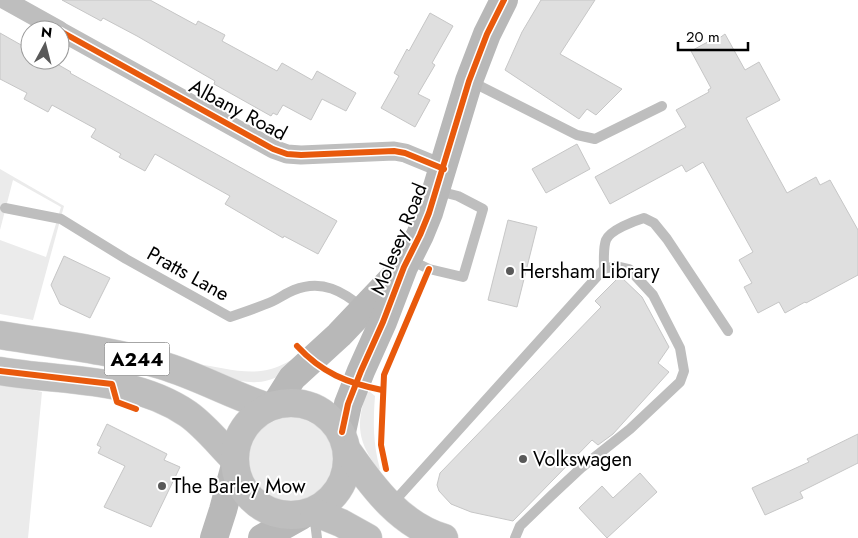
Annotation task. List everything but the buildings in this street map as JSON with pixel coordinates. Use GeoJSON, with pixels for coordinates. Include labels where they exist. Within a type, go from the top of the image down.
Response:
{"type":"FeatureCollection","features":[{"type":"Feature","properties":{"kind":"main road","name":"A244"},"geometry":{"type":"LineString","coordinates":[[0,335],[141,360],[179,371],[248,401],[271,406]]}},
{"type":"Feature","properties":{"kind":"main road","name":"A244"},"geometry":{"type":"LineString","coordinates":[[0,371],[88,380],[140,392],[188,414],[200,424],[234,464]]}},
{"type":"Feature","properties":{"kind":"main road"},"geometry":{"type":"LineString","coordinates":[[368,538],[341,523],[311,522],[272,511],[248,495],[241,486],[234,464],[236,447],[244,426],[257,412],[271,406],[286,403],[309,407],[332,421],[368,480],[391,506],[410,522],[444,538]]}},
{"type":"Feature","properties":{"kind":"main road"},"geometry":{"type":"LineString","coordinates":[[311,522],[338,491],[344,480],[345,443]]}},
{"type":"Feature","properties":{"kind":"street","name":"Albany Road"},"geometry":{"type":"LineString","coordinates":[[5,0],[41,20]]}},
{"type":"Feature","properties":{"kind":"street","name":"Molesey Road"},"geometry":{"type":"LineString","coordinates":[[345,443],[344,417],[374,315],[406,263],[420,235],[440,180],[469,81],[487,34],[504,0]]}},
{"type":"Feature","properties":{"kind":"street","name":"Albany Road"},"geometry":{"type":"LineString","coordinates":[[70,36],[273,149],[301,156],[394,151],[405,153],[440,180]]}},
{"type":"Feature","properties":{"kind":"street","name":"Molesey Road"},"geometry":{"type":"LineString","coordinates":[[271,406],[292,378],[339,335],[374,315]]}},
{"type":"Feature","properties":{"kind":"street"},"geometry":{"type":"LineString","coordinates":[[214,538],[224,510],[234,464]]}},
{"type":"Feature","properties":{"kind":"street"},"geometry":{"type":"LineString","coordinates":[[262,538],[311,522]]}},
{"type":"Feature","properties":{"kind":"lane"},"geometry":{"type":"LineString","coordinates":[[469,81],[577,135],[595,139],[662,106]]}},
{"type":"Feature","properties":{"kind":"lane"},"geometry":{"type":"LineString","coordinates":[[406,263],[463,277],[483,209],[458,196],[440,180]]}},
{"type":"Feature","properties":{"kind":"lane","name":"Pratts Lane"},"geometry":{"type":"LineString","coordinates":[[5,208],[61,219],[126,259],[230,317],[268,304],[294,290],[323,286],[349,296],[374,315]]}},
{"type":"Feature","properties":{"kind":"lane"},"geometry":{"type":"LineString","coordinates":[[604,269],[606,240],[611,233],[633,221],[644,218],[654,223],[667,238],[728,331]]}},
{"type":"Feature","properties":{"kind":"lane"},"geometry":{"type":"LineString","coordinates":[[391,506],[604,269],[616,266],[629,269],[653,295],[680,348],[684,370],[680,382],[551,496],[520,526],[514,538]]}},
{"type":"Feature","properties":{"kind":"shaded area"},"geometry":{"type":"Polygon","coordinates":[[[0,169],[64,206],[33,320],[0,314],[0,240],[46,257],[61,207],[13,180],[0,230],[0,169]]]}},
{"type":"Feature","properties":{"kind":"shaded area"},"geometry":{"type":"Polygon","coordinates":[[[300,355],[284,373],[262,382],[240,381],[229,378],[197,364],[253,372],[271,369],[300,355]]]}},
{"type":"Feature","properties":{"kind":"shaded area"},"geometry":{"type":"Polygon","coordinates":[[[0,383],[42,392],[28,538],[0,538],[0,383]]]}},
{"type":"Feature","properties":{"kind":"shaded area"},"geometry":{"type":"Polygon","coordinates":[[[367,392],[375,396],[374,433],[379,470],[367,451],[361,433],[361,414],[367,392]]]}},
{"type":"Feature","properties":{"kind":"shaded area"},"geometry":{"type":"Polygon","coordinates":[[[291,416],[307,419],[315,423],[327,435],[331,443],[334,459],[331,475],[327,483],[315,495],[307,499],[291,502],[275,499],[267,495],[255,483],[251,475],[248,459],[251,443],[255,435],[267,423],[275,419],[291,416]]]}},
{"type":"Feature","properties":{"kind":"cycle path"},"geometry":{"type":"LineString","coordinates":[[342,432],[348,404],[361,371],[383,322],[404,267],[429,213],[469,81],[487,34],[504,0]]}},
{"type":"Feature","properties":{"kind":"cycle path"},"geometry":{"type":"LineString","coordinates":[[70,37],[273,149],[287,154],[394,151],[405,153],[444,169]]}},
{"type":"Feature","properties":{"kind":"cycle path"},"geometry":{"type":"LineString","coordinates":[[386,469],[381,445],[384,375],[429,269]]}},
{"type":"Feature","properties":{"kind":"cycle path"},"geometry":{"type":"LineString","coordinates":[[297,346],[316,363],[336,376],[357,384],[382,390]]}},
{"type":"Feature","properties":{"kind":"cycle path"},"geometry":{"type":"LineString","coordinates":[[0,371],[112,384],[117,402],[136,409]]}},
{"type":"Feature","properties":{"kind":"place","name":"Hersham Library"},"geometry":{"type":"Point","coordinates":[510,271]}},
{"type":"Feature","properties":{"kind":"place","name":"Volkswagen"},"geometry":{"type":"Point","coordinates":[523,459]}},
{"type":"Feature","properties":{"kind":"place","name":"The Barley Mow"},"geometry":{"type":"Point","coordinates":[162,486]}}]}
